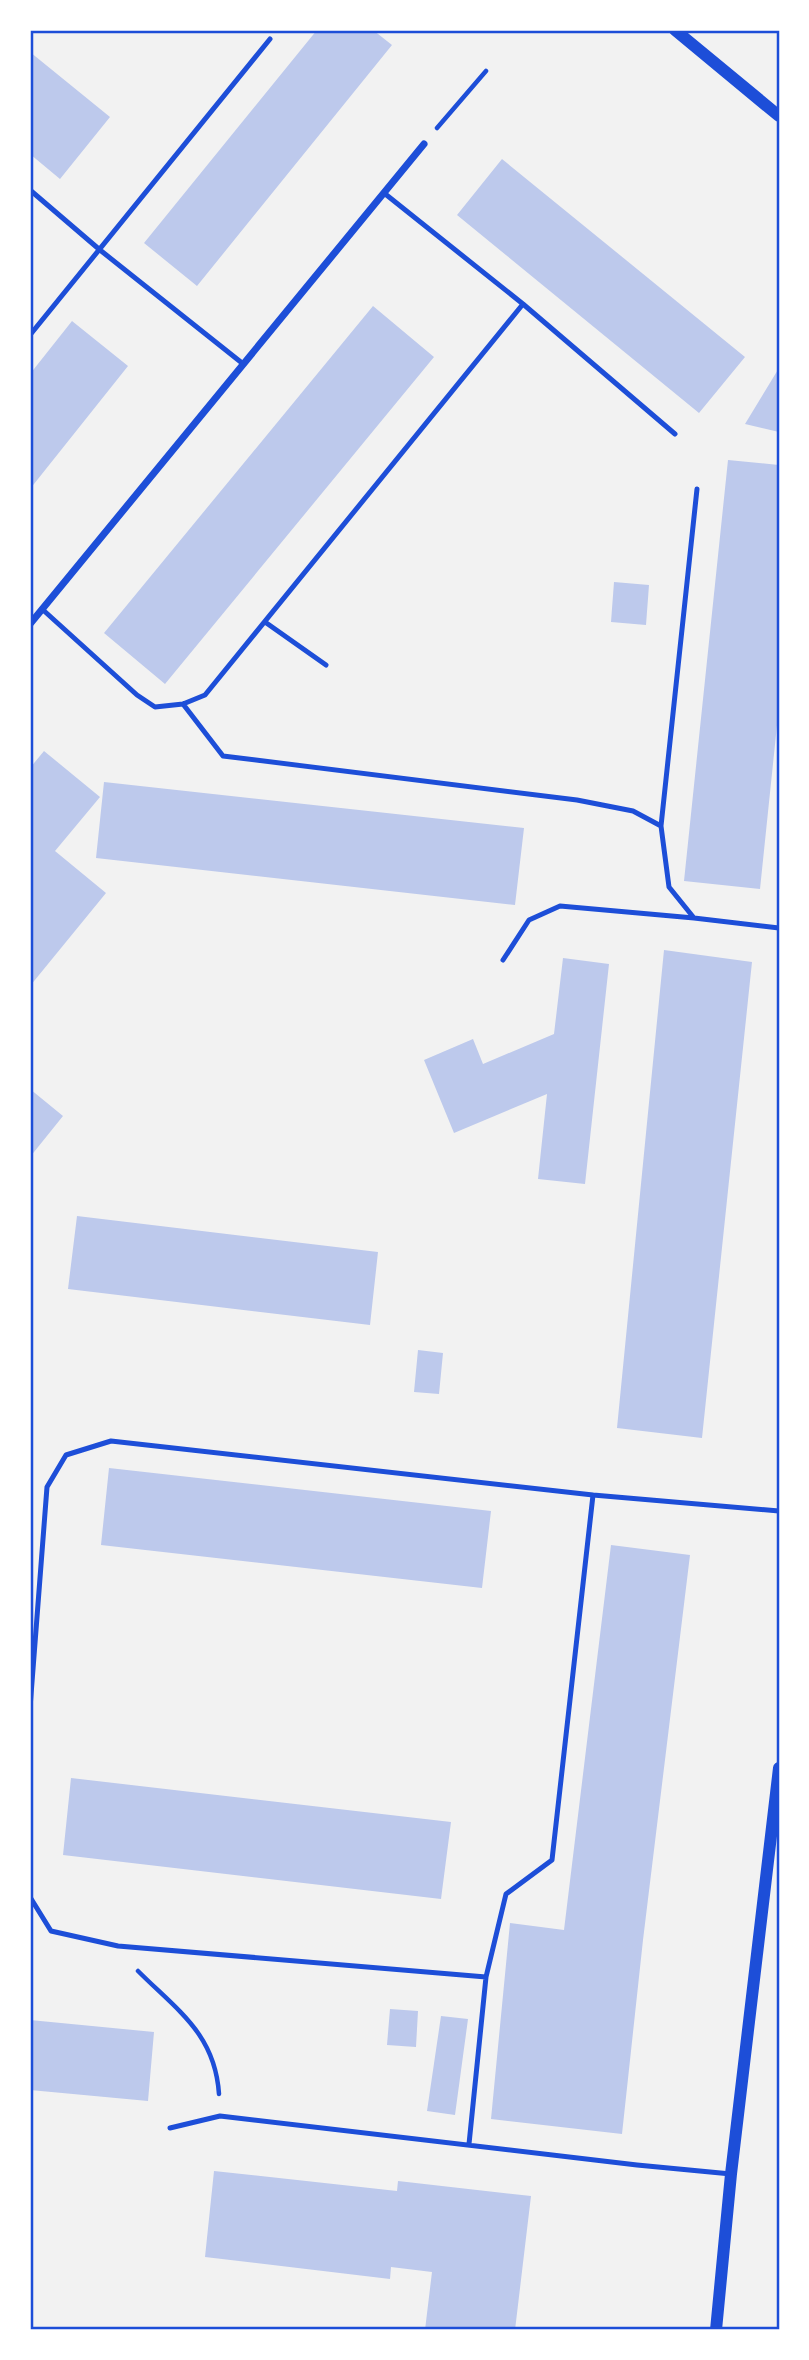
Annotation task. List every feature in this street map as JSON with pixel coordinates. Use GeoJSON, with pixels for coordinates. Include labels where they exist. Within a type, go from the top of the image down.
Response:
{"type":"FeatureCollection","features":[{"type":"Feature","properties":{"kind":"street"},"geometry":{"type":"LineString","coordinates":[[675,30],[779,116]]}},
{"type":"Feature","properties":{"kind":"street"},"geometry":{"type":"LineString","coordinates":[[30,624],[424,144]]}},
{"type":"Feature","properties":{"kind":"street"},"geometry":{"type":"LineString","coordinates":[[716,2330],[731,2174],[779,1768]]}},
{"type":"Feature","properties":{"kind":"lane"},"geometry":{"type":"LineString","coordinates":[[30,335],[270,39]]}},
{"type":"Feature","properties":{"kind":"lane"},"geometry":{"type":"LineString","coordinates":[[30,190],[100,250],[242,363]]}},
{"type":"Feature","properties":{"kind":"lane"},"geometry":{"type":"LineString","coordinates":[[384,193],[523,304],[675,435]]}},
{"type":"Feature","properties":{"kind":"lane"},"geometry":{"type":"LineString","coordinates":[[42,609],[137,695],[155,707],[183,704],[205,695],[523,304]]}},
{"type":"Feature","properties":{"kind":"lane"},"geometry":{"type":"LineString","coordinates":[[694,918],[669,887],[661,826],[697,489]]}},
{"type":"Feature","properties":{"kind":"lane"},"geometry":{"type":"LineString","coordinates":[[265,622],[326,665]]}},
{"type":"Feature","properties":{"kind":"lane"},"geometry":{"type":"LineString","coordinates":[[183,704],[222,756],[577,800],[633,811],[661,826]]}},
{"type":"Feature","properties":{"kind":"lane"},"geometry":{"type":"LineString","coordinates":[[503,960],[529,920],[560,906],[779,928]]}},
{"type":"Feature","properties":{"kind":"lane"},"geometry":{"type":"LineString","coordinates":[[30,1708],[47,1487],[66,1455],[111,1441],[593,1495],[779,1511]]}},
{"type":"Feature","properties":{"kind":"lane"},"geometry":{"type":"LineString","coordinates":[[469,2144],[486,1977],[506,1894],[552,1860],[593,1495]]}},
{"type":"Feature","properties":{"kind":"lane"},"geometry":{"type":"LineString","coordinates":[[30,1897],[51,1931],[118,1946],[486,1977]]}},
{"type":"Feature","properties":{"kind":"lane"},"geometry":{"type":"LineString","coordinates":[[170,2128],[220,2116],[731,2174]]}},
{"type":"Feature","properties":{"kind":"path"},"geometry":{"type":"LineString","coordinates":[[424,144],[486,71]]}},
{"type":"Feature","properties":{"kind":"path"},"geometry":{"type":"LineString","coordinates":[[118,1946],[139,1972],[195,2027],[209,2049],[218,2075],[220,2116]]}},
{"type":"Feature","properties":{"kind":"building"},"geometry":{"type":"Polygon","coordinates":[[[317,30],[373,30],[392,45],[197,286],[144,243],[317,30]]]}},
{"type":"Feature","properties":{"kind":"building"},"geometry":{"type":"Polygon","coordinates":[[[30,52],[110,117],[60,179],[30,154],[30,52]]]}},
{"type":"Feature","properties":{"kind":"building"},"geometry":{"type":"Polygon","coordinates":[[[502,159],[745,357],[699,413],[457,215],[502,159]]]}},
{"type":"Feature","properties":{"kind":"building"},"geometry":{"type":"Polygon","coordinates":[[[373,306],[434,357],[165,684],[104,633],[373,306]]]}},
{"type":"Feature","properties":{"kind":"building"},"geometry":{"type":"Polygon","coordinates":[[[72,321],[128,366],[30,489],[30,374],[72,321]]]}},
{"type":"Feature","properties":{"kind":"building"},"geometry":{"type":"Polygon","coordinates":[[[779,368],[779,432],[745,424],[779,368]]]}},
{"type":"Feature","properties":{"kind":"building"},"geometry":{"type":"Polygon","coordinates":[[[728,460],[779,465],[779,706],[760,889],[684,881],[728,460]]]}},
{"type":"Feature","properties":{"kind":"building"},"geometry":{"type":"Polygon","coordinates":[[[614,582],[649,585],[646,625],[611,622],[614,582]]]}},
{"type":"Feature","properties":{"kind":"building"},"geometry":{"type":"Polygon","coordinates":[[[44,751],[100,797],[55,851],[106,893],[30,986],[30,768],[44,751]]]}},
{"type":"Feature","properties":{"kind":"building"},"geometry":{"type":"Polygon","coordinates":[[[104,782],[524,828],[515,905],[96,858],[104,782]]]}},
{"type":"Feature","properties":{"kind":"building"},"geometry":{"type":"Polygon","coordinates":[[[664,950],[752,962],[702,1438],[617,1428],[664,950]]]}},
{"type":"Feature","properties":{"kind":"building"},"geometry":{"type":"Polygon","coordinates":[[[563,958],[609,964],[585,1184],[538,1179],[547,1094],[454,1133],[424,1060],[473,1039],[483,1064],[554,1034],[563,958]]]}},
{"type":"Feature","properties":{"kind":"building"},"geometry":{"type":"Polygon","coordinates":[[[30,1089],[63,1116],[30,1157],[30,1089]]]}},
{"type":"Feature","properties":{"kind":"building"},"geometry":{"type":"Polygon","coordinates":[[[77,1216],[378,1252],[370,1325],[68,1289],[77,1216]]]}},
{"type":"Feature","properties":{"kind":"building"},"geometry":{"type":"Polygon","coordinates":[[[418,1350],[443,1353],[439,1394],[414,1392],[418,1350]]]}},
{"type":"Feature","properties":{"kind":"building"},"geometry":{"type":"Polygon","coordinates":[[[109,1468],[491,1511],[482,1588],[101,1545],[109,1468]]]}},
{"type":"Feature","properties":{"kind":"building"},"geometry":{"type":"Polygon","coordinates":[[[611,1545],[690,1555],[622,2134],[491,2119],[510,1923],[564,1930],[611,1545]]]}},
{"type":"Feature","properties":{"kind":"building"},"geometry":{"type":"Polygon","coordinates":[[[71,1778],[451,1822],[441,1899],[63,1855],[71,1778]]]}},
{"type":"Feature","properties":{"kind":"building"},"geometry":{"type":"Polygon","coordinates":[[[390,2009],[418,2011],[416,2047],[387,2045],[390,2009]]]}},
{"type":"Feature","properties":{"kind":"building"},"geometry":{"type":"Polygon","coordinates":[[[441,2016],[468,2019],[455,2115],[427,2111],[441,2016]]]}},
{"type":"Feature","properties":{"kind":"building"},"geometry":{"type":"Polygon","coordinates":[[[30,2020],[154,2032],[148,2101],[30,2090],[30,2020]]]}},
{"type":"Feature","properties":{"kind":"building"},"geometry":{"type":"Polygon","coordinates":[[[214,2171],[397,2191],[398,2181],[531,2196],[515,2330],[425,2330],[432,2272],[391,2267],[390,2279],[205,2257],[214,2171]]]}}]}
